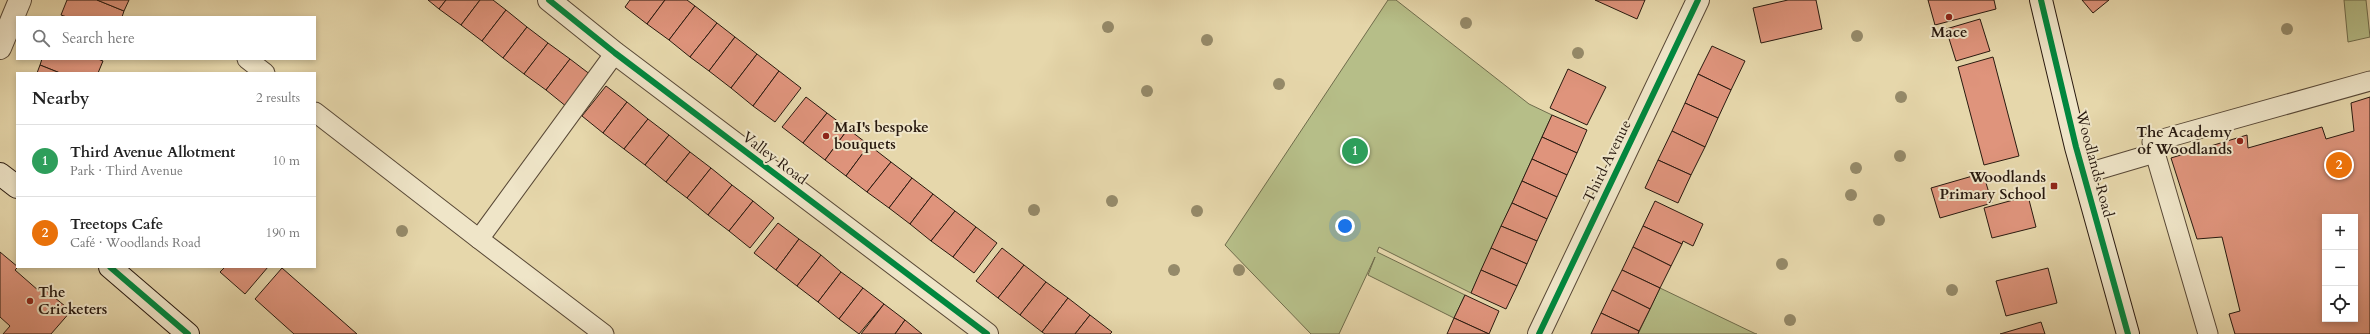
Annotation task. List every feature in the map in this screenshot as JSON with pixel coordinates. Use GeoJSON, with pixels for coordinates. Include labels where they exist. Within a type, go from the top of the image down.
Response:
{"type":"FeatureCollection","features":[{"type":"Feature","properties":{"kind":"street"},"geometry":{"type":"LineString","coordinates":[[0,48],[20,0]]}},
{"type":"Feature","properties":{"kind":"street","name":"Valley Road"},"geometry":{"type":"LineString","coordinates":[[549,0],[615,53],[987,334]]}},
{"type":"Feature","properties":{"kind":"street","name":"Third Avenue"},"geometry":{"type":"LineString","coordinates":[[1539,334],[1698,0]]}},
{"type":"Feature","properties":{"kind":"street","name":"Woodlands Road"},"geometry":{"type":"LineString","coordinates":[[2040,0],[2084,174],[2128,334]]}},
{"type":"Feature","properties":{"kind":"street"},"geometry":{"type":"LineString","coordinates":[[0,174],[16,187]]}},
{"type":"Feature","properties":{"kind":"street"},"geometry":{"type":"LineString","coordinates":[[111,268],[188,334]]}},
{"type":"Feature","properties":{"kind":"lane"},"geometry":{"type":"LineString","coordinates":[[479,239],[615,53]]}},
{"type":"Feature","properties":{"kind":"lane"},"geometry":{"type":"LineString","coordinates":[[248,60],[264,72]]}},
{"type":"Feature","properties":{"kind":"lane"},"geometry":{"type":"LineString","coordinates":[[2208,334],[2152,142],[2370,81]]}},
{"type":"Feature","properties":{"kind":"lane"},"geometry":{"type":"LineString","coordinates":[[316,113],[604,334]]}},
{"type":"Feature","properties":{"kind":"lane"},"geometry":{"type":"LineString","coordinates":[[2084,174],[2155,153]]}},
{"type":"Feature","properties":{"kind":"green space"},"geometry":{"type":"Polygon","coordinates":[[[1388,0],[1396,0],[1529,104],[1552,115],[1471,293],[1379,247],[1377,252],[1465,295],[1454,318],[1368,275],[1375,257],[1339,334],[1311,334],[1225,245],[1388,0]]]}},
{"type":"Feature","properties":{"kind":"green space"},"geometry":{"type":"Polygon","coordinates":[[[2344,0],[2366,0],[2370,37],[2348,42],[2344,0]]]}},
{"type":"Feature","properties":{"kind":"green space"},"geometry":{"type":"Polygon","coordinates":[[[1660,288],[1756,334],[1638,334],[1660,288]]]}},
{"type":"Feature","properties":{"kind":"building"},"geometry":{"type":"Polygon","coordinates":[[[67,0],[97,0],[124,11],[122,16],[61,15],[67,0]]]}},
{"type":"Feature","properties":{"kind":"building"},"geometry":{"type":"Polygon","coordinates":[[[97,0],[129,0],[124,11],[97,0]]]}},
{"type":"Feature","properties":{"kind":"building"},"geometry":{"type":"Polygon","coordinates":[[[428,0],[446,0],[439,9],[428,0]]]}},
{"type":"Feature","properties":{"kind":"building"},"geometry":{"type":"Polygon","coordinates":[[[446,0],[480,0],[461,25],[439,9],[446,0]]]}},
{"type":"Feature","properties":{"kind":"building"},"geometry":{"type":"Polygon","coordinates":[[[480,0],[493,0],[506,10],[482,41],[461,25],[480,0]]]}},
{"type":"Feature","properties":{"kind":"building"},"geometry":{"type":"Polygon","coordinates":[[[630,0],[665,0],[647,24],[625,7],[630,0]]]}},
{"type":"Feature","properties":{"kind":"building"},"geometry":{"type":"Polygon","coordinates":[[[665,0],[687,0],[695,6],[669,40],[647,24],[665,0]]]}},
{"type":"Feature","properties":{"kind":"building"},"geometry":{"type":"Polygon","coordinates":[[[1595,0],[1645,0],[1637,19],[1595,0]]]}},
{"type":"Feature","properties":{"kind":"building"},"geometry":{"type":"Polygon","coordinates":[[[1788,0],[1816,0],[1822,29],[1761,43],[1753,8],[1788,0]]]}},
{"type":"Feature","properties":{"kind":"building","name":"Mace"},"geometry":{"type":"Polygon","coordinates":[[[1928,0],[1994,0],[1996,9],[1935,25],[1928,0]]]}},
{"type":"Feature","properties":{"kind":"building"},"geometry":{"type":"Polygon","coordinates":[[[2082,0],[2109,0],[2093,13],[2082,0]]]}},
{"type":"Feature","properties":{"kind":"building"},"geometry":{"type":"Polygon","coordinates":[[[695,6],[717,23],[690,57],[669,40],[695,6]]]}},
{"type":"Feature","properties":{"kind":"building"},"geometry":{"type":"Polygon","coordinates":[[[506,10],[527,27],[503,58],[482,41],[506,10]]]}},
{"type":"Feature","properties":{"kind":"building"},"geometry":{"type":"Polygon","coordinates":[[[1980,19],[1990,51],[1956,61],[1946,29],[1980,19]]]}},
{"type":"Feature","properties":{"kind":"building"},"geometry":{"type":"Polygon","coordinates":[[[717,23],[735,37],[709,71],[690,57],[717,23]]]}},
{"type":"Feature","properties":{"kind":"building"},"geometry":{"type":"Polygon","coordinates":[[[527,27],[548,43],[524,74],[503,58],[527,27]]]}},
{"type":"Feature","properties":{"kind":"building"},"geometry":{"type":"Polygon","coordinates":[[[735,37],[757,54],[731,88],[709,71],[735,37]]]}},
{"type":"Feature","properties":{"kind":"building"},"geometry":{"type":"Polygon","coordinates":[[[548,43],[570,59],[546,90],[524,74],[548,43]]]}},
{"type":"Feature","properties":{"kind":"building"},"geometry":{"type":"Polygon","coordinates":[[[1712,46],[1745,61],[1731,90],[1698,74],[1712,46]]]}},
{"type":"Feature","properties":{"kind":"building"},"geometry":{"type":"Polygon","coordinates":[[[757,54],[779,71],[753,106],[731,88],[757,54]]]}},
{"type":"Feature","properties":{"kind":"building"},"geometry":{"type":"Polygon","coordinates":[[[1993,57],[2019,156],[1984,165],[1958,67],[1993,57]]]}},
{"type":"Feature","properties":{"kind":"building"},"geometry":{"type":"Polygon","coordinates":[[[570,59],[591,75],[567,107],[546,90],[570,59]]]}},
{"type":"Feature","properties":{"kind":"building"},"geometry":{"type":"Polygon","coordinates":[[[42,60],[103,61],[98,72],[58,72],[40,65],[42,60]]]}},
{"type":"Feature","properties":{"kind":"building"},"geometry":{"type":"Polygon","coordinates":[[[40,65],[58,72],[37,72],[40,65]]]}},
{"type":"Feature","properties":{"kind":"building"},"geometry":{"type":"Polygon","coordinates":[[[1568,69],[1606,87],[1587,125],[1550,108],[1568,69]]]}},
{"type":"Feature","properties":{"kind":"building"},"geometry":{"type":"Polygon","coordinates":[[[779,71],[801,88],[775,122],[753,106],[779,71]]]}},
{"type":"Feature","properties":{"kind":"building"},"geometry":{"type":"Polygon","coordinates":[[[1698,74],[1731,90],[1718,118],[1685,103],[1698,74]]]}},
{"type":"Feature","properties":{"kind":"building"},"geometry":{"type":"Polygon","coordinates":[[[606,86],[627,102],[603,133],[582,116],[606,86]]]}},
{"type":"Feature","properties":{"kind":"building"},"geometry":{"type":"Polygon","coordinates":[[[806,97],[827,113],[803,143],[782,127],[806,97]]]}},
{"type":"Feature","properties":{"kind":"building"},"geometry":{"type":"Polygon","coordinates":[[[2370,97],[2370,334],[2235,334],[2229,314],[2240,311],[2222,237],[2197,239],[2171,158],[2247,135],[2248,148],[2322,127],[2326,139],[2354,131],[2351,103],[2370,97]]]}},
{"type":"Feature","properties":{"kind":"building"},"geometry":{"type":"Polygon","coordinates":[[[627,102],[648,119],[624,149],[603,133],[627,102]]]}},
{"type":"Feature","properties":{"kind":"building"},"geometry":{"type":"Polygon","coordinates":[[[1685,103],[1718,118],[1705,147],[1672,131],[1685,103]]]}},
{"type":"Feature","properties":{"kind":"building","name":"MaI's bespoke bouquets"},"geometry":{"type":"Polygon","coordinates":[[[827,113],[848,129],[825,160],[803,143],[827,113]]]}},
{"type":"Feature","properties":{"kind":"building"},"geometry":{"type":"Polygon","coordinates":[[[1552,115],[1587,130],[1577,153],[1542,137],[1552,115]]]}},
{"type":"Feature","properties":{"kind":"building"},"geometry":{"type":"Polygon","coordinates":[[[648,119],[669,135],[645,165],[624,149],[648,119]]]}},
{"type":"Feature","properties":{"kind":"building"},"geometry":{"type":"Polygon","coordinates":[[[848,129],[869,145],[846,176],[825,160],[848,129]]]}},
{"type":"Feature","properties":{"kind":"building"},"geometry":{"type":"Polygon","coordinates":[[[1672,131],[1705,147],[1691,175],[1658,160],[1672,131]]]}},
{"type":"Feature","properties":{"kind":"building"},"geometry":{"type":"Polygon","coordinates":[[[669,135],[690,152],[666,182],[645,165],[669,135]]]}},
{"type":"Feature","properties":{"kind":"building"},"geometry":{"type":"Polygon","coordinates":[[[1542,137],[1577,153],[1567,175],[1532,159],[1542,137]]]}},
{"type":"Feature","properties":{"kind":"building"},"geometry":{"type":"Polygon","coordinates":[[[869,145],[891,162],[867,192],[846,176],[869,145]]]}},
{"type":"Feature","properties":{"kind":"building"},"geometry":{"type":"Polygon","coordinates":[[[690,152],[711,168],[687,198],[666,182],[690,152]]]}},
{"type":"Feature","properties":{"kind":"building"},"geometry":{"type":"Polygon","coordinates":[[[1532,159],[1567,175],[1557,197],[1522,181],[1532,159]]]}},
{"type":"Feature","properties":{"kind":"building"},"geometry":{"type":"Polygon","coordinates":[[[1658,160],[1691,175],[1678,203],[1645,188],[1658,160]]]}},
{"type":"Feature","properties":{"kind":"building"},"geometry":{"type":"Polygon","coordinates":[[[891,162],[912,178],[889,208],[867,192],[891,162]]]}},
{"type":"Feature","properties":{"kind":"building"},"geometry":{"type":"Polygon","coordinates":[[[711,168],[732,185],[708,215],[687,198],[711,168]]]}},
{"type":"Feature","properties":{"kind":"building"},"geometry":{"type":"Polygon","coordinates":[[[1983,173],[1992,203],[1940,218],[1931,188],[1983,173]]]}},
{"type":"Feature","properties":{"kind":"building"},"geometry":{"type":"Polygon","coordinates":[[[912,178],[933,194],[910,224],[889,208],[912,178]]]}},
{"type":"Feature","properties":{"kind":"building"},"geometry":{"type":"Polygon","coordinates":[[[1522,181],[1557,197],[1547,219],[1512,203],[1522,181]]]}},
{"type":"Feature","properties":{"kind":"building"},"geometry":{"type":"Polygon","coordinates":[[[732,185],[753,201],[729,231],[708,215],[732,185]]]}},
{"type":"Feature","properties":{"kind":"building"},"geometry":{"type":"Polygon","coordinates":[[[933,194],[955,211],[931,241],[910,224],[933,194]]]}},
{"type":"Feature","properties":{"kind":"building"},"geometry":{"type":"Polygon","coordinates":[[[2028,196],[2036,227],[1992,238],[1984,208],[2028,196]]]}},
{"type":"Feature","properties":{"kind":"building"},"geometry":{"type":"Polygon","coordinates":[[[753,201],[774,218],[750,248],[729,231],[753,201]]]}},
{"type":"Feature","properties":{"kind":"building"},"geometry":{"type":"Polygon","coordinates":[[[1655,201],[1703,224],[1693,246],[1683,241],[1682,244],[1643,226],[1655,201]]]}},
{"type":"Feature","properties":{"kind":"building"},"geometry":{"type":"Polygon","coordinates":[[[1512,203],[1547,219],[1537,241],[1501,226],[1512,203]]]}},
{"type":"Feature","properties":{"kind":"building"},"geometry":{"type":"Polygon","coordinates":[[[955,211],[976,227],[953,257],[931,241],[955,211]]]}},
{"type":"Feature","properties":{"kind":"building"},"geometry":{"type":"Polygon","coordinates":[[[778,223],[799,239],[776,270],[754,253],[778,223]]]}},
{"type":"Feature","properties":{"kind":"building"},"geometry":{"type":"Polygon","coordinates":[[[1501,226],[1537,241],[1527,264],[1491,248],[1501,226]]]}},
{"type":"Feature","properties":{"kind":"building"},"geometry":{"type":"Polygon","coordinates":[[[1643,226],[1682,244],[1671,266],[1633,247],[1643,226]]]}},
{"type":"Feature","properties":{"kind":"building"},"geometry":{"type":"Polygon","coordinates":[[[976,227],[997,243],[974,273],[953,257],[976,227]]]}},
{"type":"Feature","properties":{"kind":"building"},"geometry":{"type":"Polygon","coordinates":[[[799,239],[821,255],[797,286],[776,270],[799,239]]]}},
{"type":"Feature","properties":{"kind":"building"},"geometry":{"type":"Polygon","coordinates":[[[1633,247],[1671,266],[1660,288],[1622,270],[1633,247]]]}},
{"type":"Feature","properties":{"kind":"building"},"geometry":{"type":"Polygon","coordinates":[[[1002,248],[1024,265],[998,298],[976,281],[1002,248]]]}},
{"type":"Feature","properties":{"kind":"building"},"geometry":{"type":"Polygon","coordinates":[[[1491,248],[1527,264],[1517,286],[1481,270],[1491,248]]]}},
{"type":"Feature","properties":{"kind":"building","name":"The Cricketers"},"geometry":{"type":"Polygon","coordinates":[[[0,252],[16,265],[17,268],[15,270],[39,291],[43,288],[71,311],[51,334],[3,334],[10,326],[0,317],[0,252]]]}},
{"type":"Feature","properties":{"kind":"building"},"geometry":{"type":"Polygon","coordinates":[[[821,255],[841,272],[818,302],[797,286],[821,255]]]}},
{"type":"Feature","properties":{"kind":"building"},"geometry":{"type":"Polygon","coordinates":[[[1024,265],[1046,282],[1020,315],[998,298],[1024,265]]]}},
{"type":"Feature","properties":{"kind":"building"},"geometry":{"type":"Polygon","coordinates":[[[224,268],[267,268],[245,294],[220,272],[224,268]]]}},
{"type":"Feature","properties":{"kind":"building"},"geometry":{"type":"Polygon","coordinates":[[[282,268],[357,334],[294,334],[255,299],[282,268]]]}},
{"type":"Feature","properties":{"kind":"building"},"geometry":{"type":"Polygon","coordinates":[[[2048,268],[2057,303],[2006,316],[1996,281],[2048,268]]]}},
{"type":"Feature","properties":{"kind":"building"},"geometry":{"type":"Polygon","coordinates":[[[1481,270],[1517,286],[1506,309],[1471,293],[1481,270]]]}},
{"type":"Feature","properties":{"kind":"building"},"geometry":{"type":"Polygon","coordinates":[[[1622,270],[1660,288],[1650,309],[1612,290],[1622,270]]]}},
{"type":"Feature","properties":{"kind":"building"},"geometry":{"type":"Polygon","coordinates":[[[841,272],[863,288],[839,319],[818,302],[841,272]]]}},
{"type":"Feature","properties":{"kind":"building"},"geometry":{"type":"Polygon","coordinates":[[[1046,282],[1068,298],[1042,332],[1020,315],[1046,282]]]}},
{"type":"Feature","properties":{"kind":"building"},"geometry":{"type":"Polygon","coordinates":[[[863,288],[884,304],[859,334],[839,319],[863,288]]]}},
{"type":"Feature","properties":{"kind":"building"},"geometry":{"type":"Polygon","coordinates":[[[1612,290],[1650,309],[1639,331],[1601,313],[1612,290]]]}},
{"type":"Feature","properties":{"kind":"building"},"geometry":{"type":"Polygon","coordinates":[[[1465,295],[1499,311],[1489,334],[1454,318],[1465,295]]]}},
{"type":"Feature","properties":{"kind":"building"},"geometry":{"type":"Polygon","coordinates":[[[1068,298],[1090,315],[1075,334],[1045,334],[1042,332],[1068,298]]]}},
{"type":"Feature","properties":{"kind":"building"},"geometry":{"type":"Polygon","coordinates":[[[884,304],[905,320],[895,334],[861,334],[884,304]]]}},
{"type":"Feature","properties":{"kind":"building"},"geometry":{"type":"Polygon","coordinates":[[[1601,313],[1639,331],[1638,334],[1591,334],[1601,313]]]}},
{"type":"Feature","properties":{"kind":"building"},"geometry":{"type":"Polygon","coordinates":[[[1090,315],[1112,332],[1110,334],[1075,334],[1090,315]]]}},
{"type":"Feature","properties":{"kind":"building"},"geometry":{"type":"Polygon","coordinates":[[[1454,318],[1489,334],[1447,334],[1454,318]]]}},
{"type":"Feature","properties":{"kind":"building"},"geometry":{"type":"Polygon","coordinates":[[[905,320],[922,334],[895,334],[905,320]]]}},
{"type":"Feature","properties":{"kind":"building"},"geometry":{"type":"Polygon","coordinates":[[[2041,322],[2045,334],[2000,334],[2041,322]]]}},
{"type":"Feature","properties":{"kind":"cycle path"},"geometry":{"type":"LineString","coordinates":[[549,0],[615,53],[987,334]]}},
{"type":"Feature","properties":{"kind":"cycle path"},"geometry":{"type":"LineString","coordinates":[[1539,334],[1698,0]]}},
{"type":"Feature","properties":{"kind":"cycle path"},"geometry":{"type":"LineString","coordinates":[[2041,0],[2076,147],[2128,334]]}},
{"type":"Feature","properties":{"kind":"cycle path"},"geometry":{"type":"LineString","coordinates":[[111,268],[188,334]]}},
{"type":"Feature","properties":{"kind":"place","name":"Mace"},"geometry":{"type":"Point","coordinates":[1949,17]}},
{"type":"Feature","properties":{"kind":"place","name":"MaI's bespoke bouquets"},"geometry":{"type":"Point","coordinates":[826,136]}},
{"type":"Feature","properties":{"kind":"place","name":"The Academy of Woodlands"},"geometry":{"type":"Point","coordinates":[2240,141]}},
{"type":"Feature","properties":{"kind":"place","name":"Third Avenue Allotment"},"geometry":{"type":"Point","coordinates":[1355,151]}},
{"type":"Feature","properties":{"kind":"place","name":"Treetops Cafe"},"geometry":{"type":"Point","coordinates":[2339,165]}},
{"type":"Feature","properties":{"kind":"place","name":"Woodlands Primary School"},"geometry":{"type":"Point","coordinates":[2054,186]}},
{"type":"Feature","properties":{"kind":"place","name":"The Cricketers"},"geometry":{"type":"Point","coordinates":[30,301]}}]}
